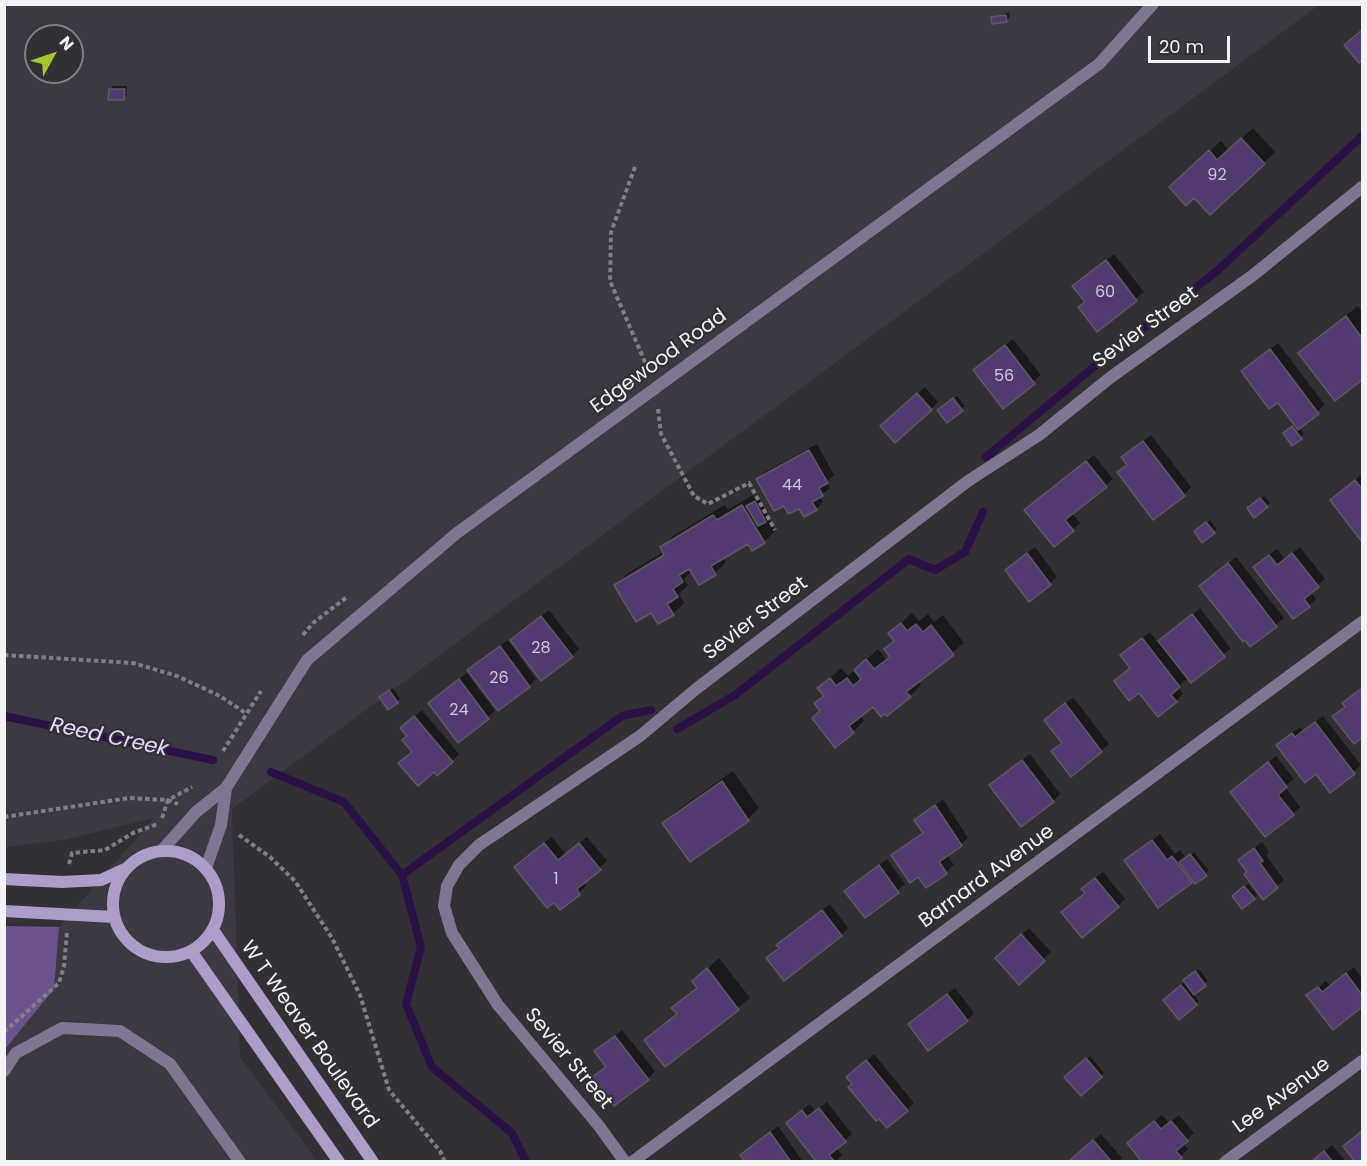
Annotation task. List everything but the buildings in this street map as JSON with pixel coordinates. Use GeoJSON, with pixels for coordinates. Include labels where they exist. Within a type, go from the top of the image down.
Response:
{"type":"FeatureCollection","features":[{"type":"Feature","properties":{"kind":"main road"},"geometry":{"type":"LineString","coordinates":[[4,879],[62,882],[101,880],[125,869],[146,854],[163,849],[192,857],[206,868],[218,891],[219,904],[213,930],[191,951],[167,957],[144,952],[125,938],[114,917],[115,887],[125,869]]}},
{"type":"Feature","properties":{"kind":"main road"},"geometry":{"type":"LineString","coordinates":[[4,911],[114,917]]}},
{"type":"Feature","properties":{"kind":"main road","name":"W T Weaver Boulevard"},"geometry":{"type":"LineString","coordinates":[[213,930],[373,1161]]}},
{"type":"Feature","properties":{"kind":"main road"},"geometry":{"type":"LineString","coordinates":[[191,951],[339,1161]]}},
{"type":"Feature","properties":{"kind":"street","name":"Edgewood Road"},"geometry":{"type":"LineString","coordinates":[[163,849],[196,812],[226,788],[307,660],[457,533],[1099,64],[1153,4]]}},
{"type":"Feature","properties":{"kind":"street","name":"Sevier Street"},"geometry":{"type":"LineString","coordinates":[[625,1161],[599,1126],[498,1005],[452,933],[444,906],[447,886],[459,865],[479,844],[640,736],[696,689],[949,496],[1039,435],[1111,377],[1252,276],[1362,187]]}},
{"type":"Feature","properties":{"kind":"street","name":"Barnard Avenue"},"geometry":{"type":"LineString","coordinates":[[632,1161],[1362,622]]}},
{"type":"Feature","properties":{"kind":"street","name":"Edgewood Road"},"geometry":{"type":"LineString","coordinates":[[206,868],[221,825],[226,788]]}},
{"type":"Feature","properties":{"kind":"street"},"geometry":{"type":"LineString","coordinates":[[4,1071],[16,1053],[62,1028],[120,1031],[170,1064],[240,1161]]}},
{"type":"Feature","properties":{"kind":"street","name":"Lee Avenue"},"geometry":{"type":"LineString","coordinates":[[1225,1161],[1362,1061]]}},
{"type":"Feature","properties":{"kind":"path"},"geometry":{"type":"LineString","coordinates":[[635,167],[611,232],[610,280],[650,373]]}},
{"type":"Feature","properties":{"kind":"path"},"geometry":{"type":"LineString","coordinates":[[661,434],[694,496],[708,504],[749,483],[775,530]]}},
{"type":"Feature","properties":{"kind":"path"},"geometry":{"type":"LineString","coordinates":[[4,655],[133,663],[177,676],[220,696],[266,727]]}},
{"type":"Feature","properties":{"kind":"path"},"geometry":{"type":"LineString","coordinates":[[4,817],[129,798],[168,800],[196,812]]}},
{"type":"Feature","properties":{"kind":"path"},"geometry":{"type":"LineString","coordinates":[[221,825],[270,856],[295,881],[347,965],[360,995],[389,1090],[440,1151],[445,1161]]}},
{"type":"Feature","properties":{"kind":"path"},"geometry":{"type":"LineString","coordinates":[[4,1032],[59,983],[64,966],[68,923]]}},
{"type":"Feature","properties":{"kind":"shaded area"},"geometry":{"type":"Polygon","coordinates":[[[5,5],[1319,5],[232,809],[240,1057],[317,1161],[5,1162],[5,968],[59,927],[154,818],[64,840],[5,847],[5,5]]]}},
{"type":"Feature","properties":{"kind":"shaded area"},"geometry":{"type":"Polygon","coordinates":[[[5,926],[59,927],[54,989],[5,1049],[5,926]]]}},
{"type":"Feature","properties":{"kind":"waterway"},"geometry":{"type":"LineString","coordinates":[[986,457],[1102,360],[1217,271],[1362,136]]}},
{"type":"Feature","properties":{"kind":"waterway"},"geometry":{"type":"LineString","coordinates":[[677,729],[735,695],[909,559],[935,570],[965,552],[983,512]]}},
{"type":"Feature","properties":{"kind":"waterway"},"geometry":{"type":"LineString","coordinates":[[402,875],[622,716],[651,710]]}},
{"type":"Feature","properties":{"kind":"waterway","name":"Reed Creek"},"geometry":{"type":"LineString","coordinates":[[4,716],[213,760]]}},
{"type":"Feature","properties":{"kind":"waterway","name":"Reed Creek"},"geometry":{"type":"LineString","coordinates":[[271,772],[344,802],[402,875],[421,947],[406,1004],[432,1067],[512,1133],[526,1162]]}}]}
